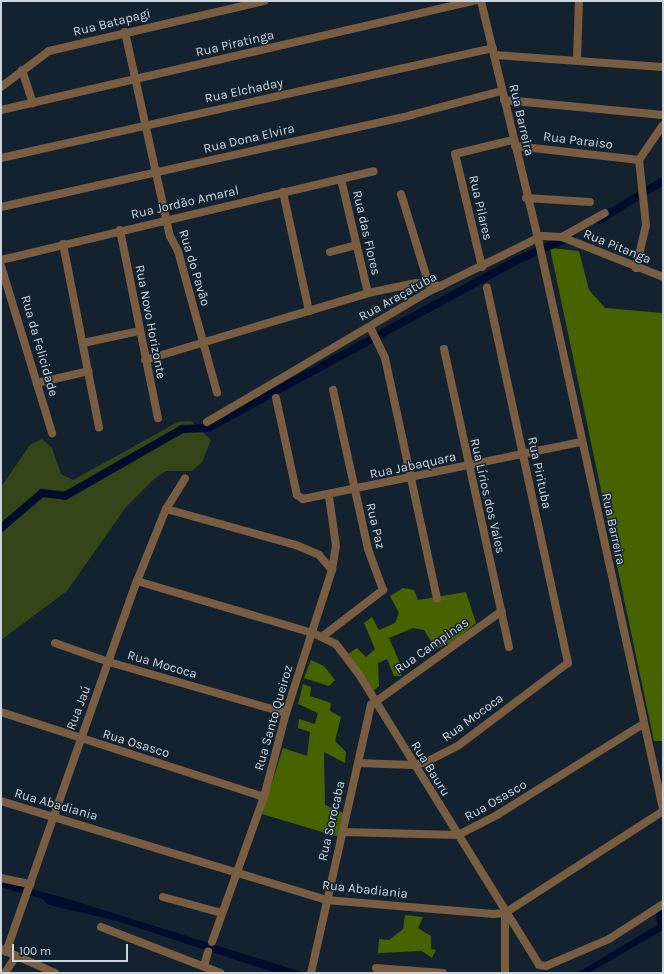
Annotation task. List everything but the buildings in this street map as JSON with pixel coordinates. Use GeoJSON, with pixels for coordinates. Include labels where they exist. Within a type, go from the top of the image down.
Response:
{"type":"FeatureCollection","features":[{"type":"Feature","properties":{"kind":"street","name":"Rua Batapagi"},"geometry":{"type":"LineString","coordinates":[[1,87],[49,51],[125,32],[264,1]]}},
{"type":"Feature","properties":{"kind":"street","name":"Rua Piratinga"},"geometry":{"type":"LineString","coordinates":[[1,110],[475,1]]}},
{"type":"Feature","properties":{"kind":"street","name":"Rua Barreira"},"geometry":{"type":"LineString","coordinates":[[481,1],[494,52],[526,198],[538,241],[663,810]]}},
{"type":"Feature","properties":{"kind":"street"},"geometry":{"type":"LineString","coordinates":[[577,60],[579,1]]}},
{"type":"Feature","properties":{"kind":"street","name":"Rua do Pavão"},"geometry":{"type":"LineString","coordinates":[[125,32],[134,79],[168,218],[171,240],[178,251],[217,392]]}},
{"type":"Feature","properties":{"kind":"street","name":"Rua Elchaday"},"geometry":{"type":"LineString","coordinates":[[1,158],[145,125],[494,52],[663,67]]}},
{"type":"Feature","properties":{"kind":"street"},"geometry":{"type":"LineString","coordinates":[[22,70],[33,103]]}},
{"type":"Feature","properties":{"kind":"street","name":"Rua Dona Elvira"},"geometry":{"type":"LineString","coordinates":[[1,207],[157,172],[502,90]]}},
{"type":"Feature","properties":{"kind":"street"},"geometry":{"type":"LineString","coordinates":[[504,100],[663,115]]}},
{"type":"Feature","properties":{"kind":"street"},"geometry":{"type":"LineString","coordinates":[[636,268],[646,225],[640,190],[639,160],[661,130]]}},
{"type":"Feature","properties":{"kind":"street","name":"Rua Pilares"},"geometry":{"type":"LineString","coordinates":[[482,267],[455,154],[514,143]]}},
{"type":"Feature","properties":{"kind":"street","name":"Rua Paraiso"},"geometry":{"type":"LineString","coordinates":[[514,143],[639,160]]}},
{"type":"Feature","properties":{"kind":"street","name":"Rua Jordão Amaral"},"geometry":{"type":"LineString","coordinates":[[1,260],[168,218],[342,179],[374,170]]}},
{"type":"Feature","properties":{"kind":"street","name":"Rua das Flores"},"geometry":{"type":"LineString","coordinates":[[342,179],[368,293]]}},
{"type":"Feature","properties":{"kind":"street"},"geometry":{"type":"LineString","coordinates":[[283,192],[309,311]]}},
{"type":"Feature","properties":{"kind":"street"},"geometry":{"type":"LineString","coordinates":[[401,194],[428,282]]}},
{"type":"Feature","properties":{"kind":"street"},"geometry":{"type":"LineString","coordinates":[[526,198],[590,202]]}},
{"type":"Feature","properties":{"kind":"street"},"geometry":{"type":"LineString","coordinates":[[562,237],[605,213]]}},
{"type":"Feature","properties":{"kind":"street","name":"Rua Novo Horizonte"},"geometry":{"type":"LineString","coordinates":[[120,230],[139,331],[158,418]]}},
{"type":"Feature","properties":{"kind":"street","name":"Rua Araçatuba"},"geometry":{"type":"LineString","coordinates":[[207,422],[442,286],[538,241],[548,234],[562,237]]}},
{"type":"Feature","properties":{"kind":"street","name":"Rua Pitanga"},"geometry":{"type":"LineString","coordinates":[[562,237],[636,268],[663,277]]}},
{"type":"Feature","properties":{"kind":"street"},"geometry":{"type":"LineString","coordinates":[[63,244],[99,428]]}},
{"type":"Feature","properties":{"kind":"street"},"geometry":{"type":"LineString","coordinates":[[330,252],[356,245]]}},
{"type":"Feature","properties":{"kind":"street","name":"Rua da Felicidade"},"geometry":{"type":"LineString","coordinates":[[1,266],[52,433]]}},
{"type":"Feature","properties":{"kind":"street"},"geometry":{"type":"LineString","coordinates":[[145,360],[368,293],[428,282],[442,286]]}},
{"type":"Feature","properties":{"kind":"street","name":"Rua Pirituba"},"geometry":{"type":"LineString","coordinates":[[487,288],[568,663]]}},
{"type":"Feature","properties":{"kind":"street"},"geometry":{"type":"LineString","coordinates":[[370,327],[385,358],[437,598]]}},
{"type":"Feature","properties":{"kind":"street"},"geometry":{"type":"LineString","coordinates":[[83,343],[139,331]]}},
{"type":"Feature","properties":{"kind":"street","name":"Rua Lírios dos Vales"},"geometry":{"type":"LineString","coordinates":[[444,349],[467,466],[502,611],[509,647]]}},
{"type":"Feature","properties":{"kind":"street"},"geometry":{"type":"LineString","coordinates":[[37,383],[89,371]]}},
{"type":"Feature","properties":{"kind":"street","name":"Rua Paz"},"geometry":{"type":"LineString","coordinates":[[323,636],[383,593],[371,562],[354,491],[333,390]]}},
{"type":"Feature","properties":{"kind":"street","name":"Rua Jabaquara"},"geometry":{"type":"LineString","coordinates":[[276,398],[297,495],[308,500],[523,453],[581,442]]}},
{"type":"Feature","properties":{"kind":"street","name":"Rua Jaú"},"geometry":{"type":"LineString","coordinates":[[4,951],[29,886],[137,581],[166,509],[185,478]]}},
{"type":"Feature","properties":{"kind":"street","name":"Rua Santo Queiroz"},"geometry":{"type":"LineString","coordinates":[[212,942],[264,797],[286,713],[313,633],[332,570],[336,546],[329,496]]}},
{"type":"Feature","properties":{"kind":"street"},"geometry":{"type":"LineString","coordinates":[[166,509],[296,545],[319,555],[332,570]]}},
{"type":"Feature","properties":{"kind":"street","name":"Rua Bauru"},"geometry":{"type":"LineString","coordinates":[[137,581],[323,636],[345,654],[376,701],[413,765],[536,962],[543,966],[609,940],[663,904]]}},
{"type":"Feature","properties":{"kind":"street","name":"Rua Campinas"},"geometry":{"type":"LineString","coordinates":[[376,701],[502,611]]}},
{"type":"Feature","properties":{"kind":"street","name":"Rua Mococa"},"geometry":{"type":"LineString","coordinates":[[55,643],[109,662],[286,713]]}},
{"type":"Feature","properties":{"kind":"street","name":"Rua Mococa"},"geometry":{"type":"LineString","coordinates":[[358,764],[413,765],[459,745],[568,663]]}},
{"type":"Feature","properties":{"kind":"street","name":"Rua Sorocaba"},"geometry":{"type":"LineString","coordinates":[[311,973],[326,900],[358,764],[368,712],[376,701]]}},
{"type":"Feature","properties":{"kind":"street","name":"Rua Osasco"},"geometry":{"type":"LineString","coordinates":[[1,712],[80,739],[264,797]]}},
{"type":"Feature","properties":{"kind":"street","name":"Rua Osasco"},"geometry":{"type":"LineString","coordinates":[[342,832],[458,835],[497,815],[643,724]]}},
{"type":"Feature","properties":{"kind":"street","name":"Rua Abadiania"},"geometry":{"type":"LineString","coordinates":[[1,801],[53,816],[236,875],[326,900],[505,913]]}},
{"type":"Feature","properties":{"kind":"street"},"geometry":{"type":"LineString","coordinates":[[505,973],[505,913],[663,810]]}},
{"type":"Feature","properties":{"kind":"street"},"geometry":{"type":"LineString","coordinates":[[1,878],[29,886]]}},
{"type":"Feature","properties":{"kind":"street"},"geometry":{"type":"LineString","coordinates":[[163,898],[222,913]]}},
{"type":"Feature","properties":{"kind":"street"},"geometry":{"type":"LineString","coordinates":[[101,927],[220,973]]}},
{"type":"Feature","properties":{"kind":"street"},"geometry":{"type":"LineString","coordinates":[[4,951],[55,973]]}},
{"type":"Feature","properties":{"kind":"street"},"geometry":{"type":"LineString","coordinates":[[204,966],[208,952]]}},
{"type":"Feature","properties":{"kind":"street"},"geometry":{"type":"LineString","coordinates":[[5,973],[16,956]]}},
{"type":"Feature","properties":{"kind":"street"},"geometry":{"type":"LineString","coordinates":[[376,968],[443,973]]}},
{"type":"Feature","properties":{"kind":"green space"},"geometry":{"type":"Polygon","coordinates":[[[550,248],[579,251],[589,290],[605,308],[663,313],[663,741],[654,741],[550,248]]]}},
{"type":"Feature","properties":{"kind":"green space"},"geometry":{"type":"Polygon","coordinates":[[[191,421],[211,440],[202,462],[192,471],[166,471],[154,479],[126,507],[67,591],[1,640],[1,487],[30,445],[42,439],[52,448],[61,474],[73,480],[178,422],[191,421]]]}},
{"type":"Feature","properties":{"kind":"green space"},"geometry":{"type":"Polygon","coordinates":[[[403,588],[414,590],[418,600],[466,592],[476,623],[453,642],[436,649],[424,630],[413,628],[389,638],[402,668],[401,676],[394,676],[387,659],[378,663],[379,686],[373,691],[348,654],[357,648],[366,657],[375,649],[364,623],[372,617],[379,630],[395,623],[399,613],[390,596],[403,588]]]}},
{"type":"Feature","properties":{"kind":"green space"},"geometry":{"type":"Polygon","coordinates":[[[311,660],[324,666],[335,680],[329,686],[304,678],[311,660]]]}},
{"type":"Feature","properties":{"kind":"green space"},"geometry":{"type":"Polygon","coordinates":[[[303,684],[311,687],[310,696],[331,703],[330,711],[341,717],[335,741],[346,752],[345,763],[324,752],[325,805],[344,813],[339,837],[262,814],[283,748],[307,756],[310,732],[298,728],[299,719],[315,724],[318,713],[298,704],[303,684]]]}},
{"type":"Feature","properties":{"kind":"green space"},"geometry":{"type":"Polygon","coordinates":[[[405,915],[423,917],[418,928],[431,936],[431,949],[436,950],[432,958],[422,951],[378,953],[379,939],[389,940],[403,929],[405,915]]]}},
{"type":"Feature","properties":{"kind":"water"},"geometry":{"type":"Polygon","coordinates":[[[1,881],[65,898],[305,973],[276,973],[117,921],[49,905],[42,899],[1,887],[1,881]]]}},
{"type":"Feature","properties":{"kind":"water"},"geometry":{"type":"Polygon","coordinates":[[[663,906],[663,930],[589,973],[577,973],[657,925],[656,914],[663,906]]]}},
{"type":"Feature","properties":{"kind":"waterway"},"geometry":{"type":"LineString","coordinates":[[599,220],[663,181]]}},
{"type":"Feature","properties":{"kind":"waterway"},"geometry":{"type":"LineString","coordinates":[[1,528],[42,493],[65,496],[182,429],[208,428],[515,261],[572,236]]}}]}
